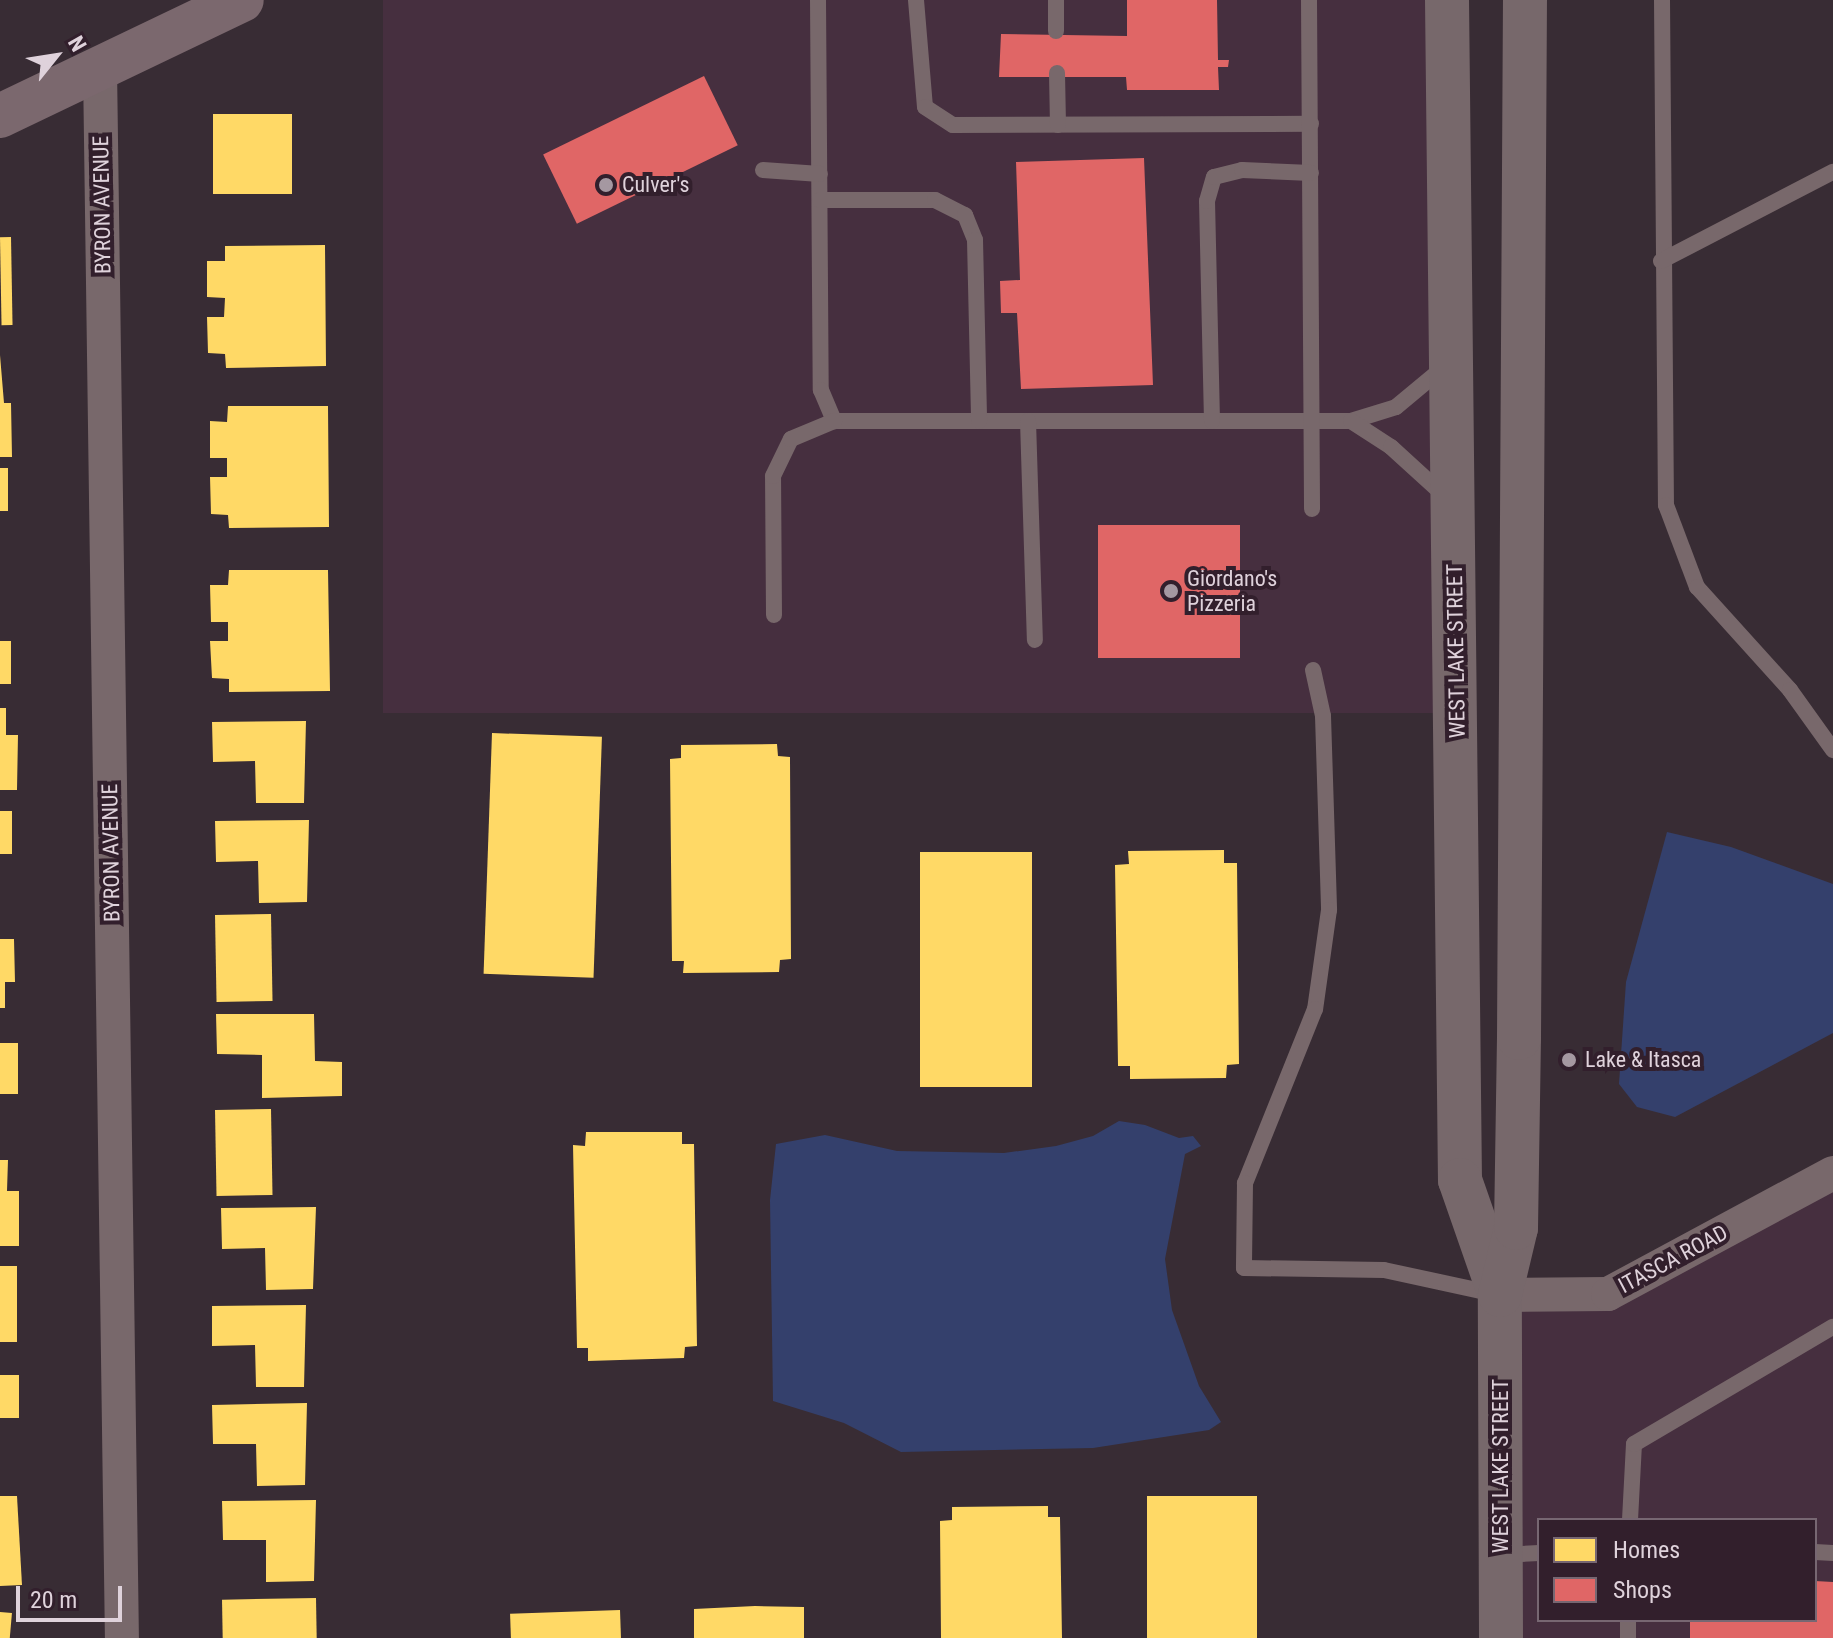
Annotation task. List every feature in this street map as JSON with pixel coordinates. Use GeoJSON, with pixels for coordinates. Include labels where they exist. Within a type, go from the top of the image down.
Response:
{"type":"FeatureCollection","features":[{"type":"Feature","properties":{"kind":"main road","name":"WEST LAKE STREET"},"geometry":{"type":"LineString","coordinates":[[1447,0],[1460,1180],[1500,1295],[1520,1554],[1501,1638]]}},
{"type":"Feature","properties":{"kind":"main road","name":"WEST LAKE STREET"},"geometry":{"type":"LineString","coordinates":[[1500,1295],[1517,1213],[1525,0]]}},
{"type":"Feature","properties":{"kind":"street"},"geometry":{"type":"LineString","coordinates":[[0,116],[242,0]]}},
{"type":"Feature","properties":{"kind":"street","name":"BYRON AVENUE"},"geometry":{"type":"LineString","coordinates":[[100,68],[122,1638]]}},
{"type":"Feature","properties":{"kind":"street","name":"ITASCA ROAD"},"geometry":{"type":"LineString","coordinates":[[1500,1295],[1608,1294],[1833,1173]]}},
{"type":"Feature","properties":{"kind":"lane"},"geometry":{"type":"LineString","coordinates":[[818,0],[821,390],[834,421]]}},
{"type":"Feature","properties":{"kind":"lane"},"geometry":{"type":"LineString","coordinates":[[916,0],[925,107],[953,125],[1311,124]]}},
{"type":"Feature","properties":{"kind":"lane"},"geometry":{"type":"LineString","coordinates":[[1056,0],[1056,31]]}},
{"type":"Feature","properties":{"kind":"lane"},"geometry":{"type":"LineString","coordinates":[[1309,0],[1312,509]]}},
{"type":"Feature","properties":{"kind":"lane"},"geometry":{"type":"LineString","coordinates":[[1662,0],[1661,261],[1666,505],[1697,587],[1790,690],[1833,750]]}},
{"type":"Feature","properties":{"kind":"lane"},"geometry":{"type":"LineString","coordinates":[[1057,73],[1058,125]]}},
{"type":"Feature","properties":{"kind":"lane"},"geometry":{"type":"LineString","coordinates":[[763,170],[820,174]]}},
{"type":"Feature","properties":{"kind":"lane"},"geometry":{"type":"LineString","coordinates":[[1212,421],[1207,201],[1214,177],[1242,170],[1311,173]]}},
{"type":"Feature","properties":{"kind":"lane"},"geometry":{"type":"LineString","coordinates":[[1661,261],[1833,172]]}},
{"type":"Feature","properties":{"kind":"lane"},"geometry":{"type":"LineString","coordinates":[[820,200],[935,200],[965,215],[975,240],[979,421]]}},
{"type":"Feature","properties":{"kind":"lane"},"geometry":{"type":"LineString","coordinates":[[774,615],[773,476],[791,439],[834,421],[1351,421],[1396,407],[1452,361]]}},
{"type":"Feature","properties":{"kind":"lane"},"geometry":{"type":"LineString","coordinates":[[1028,421],[1035,640]]}},
{"type":"Feature","properties":{"kind":"lane"},"geometry":{"type":"LineString","coordinates":[[1351,421],[1391,447],[1453,504]]}},
{"type":"Feature","properties":{"kind":"lane"},"geometry":{"type":"LineString","coordinates":[[1313,670],[1323,716],[1329,910],[1315,1009],[1245,1183],[1244,1268],[1384,1270],[1500,1295]]}},
{"type":"Feature","properties":{"kind":"lane"},"geometry":{"type":"LineString","coordinates":[[1630,1518],[1634,1444],[1833,1327]]}},
{"type":"Feature","properties":{"kind":"shaded area"},"geometry":{"type":"Polygon","coordinates":[[[383,0],[1435,0],[1435,713],[383,713],[383,0]]]}},
{"type":"Feature","properties":{"kind":"shaded area"},"geometry":{"type":"Polygon","coordinates":[[[1833,1182],[1833,1638],[1514,1638],[1507,1302],[1611,1301],[1833,1182]]]}},
{"type":"Feature","properties":{"kind":"water"},"geometry":{"type":"Polygon","coordinates":[[[1667,832],[1731,847],[1833,884],[1833,1033],[1675,1117],[1637,1107],[1619,1084],[1626,982],[1667,832]]]}},
{"type":"Feature","properties":{"kind":"water"},"geometry":{"type":"Polygon","coordinates":[[[1119,1121],[1145,1125],[1179,1138],[1193,1136],[1201,1146],[1185,1154],[1165,1259],[1172,1310],[1199,1386],[1221,1422],[1209,1430],[1093,1448],[901,1452],[844,1423],[773,1401],[770,1200],[776,1144],[825,1135],[897,1151],[1004,1153],[1056,1146],[1093,1136],[1119,1121]]]}},
{"type":"Feature","properties":{"kind":"building: Homes"},"geometry":{"type":"Polygon","coordinates":[[[213,114],[292,114],[292,194],[213,194],[213,114]]]}},
{"type":"Feature","properties":{"kind":"building: Homes"},"geometry":{"type":"Polygon","coordinates":[[[0,237],[11,237],[13,325],[2,325],[0,237]]]}},
{"type":"Feature","properties":{"kind":"building: Homes"},"geometry":{"type":"Polygon","coordinates":[[[325,245],[326,366],[226,368],[225,354],[208,353],[207,317],[224,317],[225,298],[207,297],[207,261],[225,261],[225,246],[325,245]]]}},
{"type":"Feature","properties":{"kind":"building: Homes"},"geometry":{"type":"Polygon","coordinates":[[[0,355],[4,403],[11,403],[12,457],[0,457],[0,355]]]}},
{"type":"Feature","properties":{"kind":"building: Homes"},"geometry":{"type":"Polygon","coordinates":[[[228,406],[328,406],[329,527],[229,528],[228,515],[211,514],[210,477],[227,477],[227,458],[210,458],[210,421],[227,422],[228,406]]]}},
{"type":"Feature","properties":{"kind":"building: Homes"},"geometry":{"type":"Polygon","coordinates":[[[0,468],[8,468],[8,511],[0,511],[0,468]]]}},
{"type":"Feature","properties":{"kind":"building: Homes"},"geometry":{"type":"Polygon","coordinates":[[[229,570],[328,570],[330,691],[229,692],[229,679],[212,678],[210,641],[228,641],[228,622],[211,622],[210,585],[228,585],[229,570]]]}},
{"type":"Feature","properties":{"kind":"building: Homes"},"geometry":{"type":"Polygon","coordinates":[[[0,641],[11,641],[11,684],[0,684],[0,641]]]}},
{"type":"Feature","properties":{"kind":"building: Homes"},"geometry":{"type":"Polygon","coordinates":[[[0,708],[6,708],[6,735],[18,735],[17,790],[0,790],[0,708]]]}},
{"type":"Feature","properties":{"kind":"building: Homes"},"geometry":{"type":"Polygon","coordinates":[[[306,721],[304,803],[256,803],[255,761],[213,762],[212,722],[306,721]]]}},
{"type":"Feature","properties":{"kind":"building: Homes"},"geometry":{"type":"Polygon","coordinates":[[[492,733],[602,737],[594,978],[484,974],[492,733]]]}},
{"type":"Feature","properties":{"kind":"building: Homes"},"geometry":{"type":"Polygon","coordinates":[[[777,744],[778,756],[790,757],[791,959],[780,960],[779,972],[683,973],[684,961],[672,961],[670,759],[681,758],[681,745],[777,744]]]}},
{"type":"Feature","properties":{"kind":"building: Homes"},"geometry":{"type":"Polygon","coordinates":[[[0,811],[12,811],[12,854],[0,854],[0,811]]]}},
{"type":"Feature","properties":{"kind":"building: Homes"},"geometry":{"type":"Polygon","coordinates":[[[309,820],[307,902],[259,903],[258,861],[216,862],[215,821],[309,820]]]}},
{"type":"Feature","properties":{"kind":"building: Homes"},"geometry":{"type":"Polygon","coordinates":[[[1224,850],[1224,863],[1237,863],[1239,1064],[1227,1065],[1226,1078],[1130,1079],[1130,1066],[1118,1066],[1115,865],[1129,864],[1128,851],[1224,850]]]}},
{"type":"Feature","properties":{"kind":"building: Homes"},"geometry":{"type":"Polygon","coordinates":[[[920,852],[1032,852],[1032,1087],[920,1087],[920,852]]]}},
{"type":"Feature","properties":{"kind":"building: Homes"},"geometry":{"type":"Polygon","coordinates":[[[271,914],[273,1001],[217,1002],[215,915],[271,914]]]}},
{"type":"Feature","properties":{"kind":"building: Homes"},"geometry":{"type":"Polygon","coordinates":[[[0,939],[14,939],[15,982],[5,982],[5,1008],[0,1008],[0,939]]]}},
{"type":"Feature","properties":{"kind":"building: Homes"},"geometry":{"type":"Polygon","coordinates":[[[216,1014],[314,1014],[315,1061],[342,1062],[342,1096],[262,1098],[262,1055],[217,1054],[216,1014]]]}},
{"type":"Feature","properties":{"kind":"building: Homes"},"geometry":{"type":"Polygon","coordinates":[[[0,1043],[18,1043],[18,1094],[0,1094],[0,1043]]]}},
{"type":"Feature","properties":{"kind":"building: Homes"},"geometry":{"type":"Polygon","coordinates":[[[271,1109],[273,1195],[217,1196],[215,1110],[271,1109]]]}},
{"type":"Feature","properties":{"kind":"building: Homes"},"geometry":{"type":"Polygon","coordinates":[[[586,1132],[682,1132],[682,1144],[694,1144],[697,1346],[685,1347],[684,1358],[588,1361],[588,1348],[577,1348],[573,1145],[585,1146],[586,1132]]]}},
{"type":"Feature","properties":{"kind":"building: Homes"},"geometry":{"type":"Polygon","coordinates":[[[0,1160],[8,1160],[7,1191],[19,1191],[19,1246],[0,1246],[0,1160]]]}},
{"type":"Feature","properties":{"kind":"building: Homes"},"geometry":{"type":"Polygon","coordinates":[[[316,1207],[313,1289],[266,1290],[265,1248],[222,1249],[221,1208],[316,1207]]]}},
{"type":"Feature","properties":{"kind":"building: Homes"},"geometry":{"type":"Polygon","coordinates":[[[0,1266],[17,1266],[17,1342],[0,1342],[0,1266]]]}},
{"type":"Feature","properties":{"kind":"building: Homes"},"geometry":{"type":"Polygon","coordinates":[[[306,1305],[304,1387],[256,1387],[255,1345],[212,1346],[212,1306],[306,1305]]]}},
{"type":"Feature","properties":{"kind":"building: Homes"},"geometry":{"type":"Polygon","coordinates":[[[0,1375],[19,1375],[19,1418],[0,1418],[0,1375]]]}},
{"type":"Feature","properties":{"kind":"building: Homes"},"geometry":{"type":"Polygon","coordinates":[[[307,1403],[305,1485],[257,1486],[256,1444],[213,1444],[212,1405],[307,1403]]]}},
{"type":"Feature","properties":{"kind":"building: Homes"},"geometry":{"type":"Polygon","coordinates":[[[0,1496],[17,1496],[22,1585],[0,1586],[0,1496]]]}},
{"type":"Feature","properties":{"kind":"building: Homes"},"geometry":{"type":"Polygon","coordinates":[[[1147,1496],[1257,1496],[1257,1638],[1147,1638],[1147,1496]]]}},
{"type":"Feature","properties":{"kind":"building: Homes"},"geometry":{"type":"Polygon","coordinates":[[[316,1500],[314,1581],[266,1582],[266,1540],[223,1540],[222,1501],[316,1500]]]}},
{"type":"Feature","properties":{"kind":"building: Homes"},"geometry":{"type":"Polygon","coordinates":[[[1048,1506],[1048,1517],[1060,1517],[1062,1638],[941,1638],[940,1521],[952,1520],[952,1507],[1048,1506]]]}},
{"type":"Feature","properties":{"kind":"building: Homes"},"geometry":{"type":"Polygon","coordinates":[[[316,1598],[317,1638],[223,1638],[222,1600],[316,1598]]]}},
{"type":"Feature","properties":{"kind":"building: Homes"},"geometry":{"type":"Polygon","coordinates":[[[804,1607],[804,1638],[694,1638],[694,1609],[804,1607]]]}},
{"type":"Feature","properties":{"kind":"building: Homes"},"geometry":{"type":"Polygon","coordinates":[[[620,1610],[621,1638],[511,1638],[510,1614],[620,1610]]]}},
{"type":"Feature","properties":{"kind":"building: Homes"},"geometry":{"type":"Polygon","coordinates":[[[0,1612],[12,1613],[10,1638],[0,1638],[0,1612]]]}},
{"type":"Feature","properties":{"kind":"building: Shops"},"geometry":{"type":"Polygon","coordinates":[[[1127,0],[1217,0],[1218,60],[1229,60],[1228,67],[1218,67],[1219,90],[1127,90],[1126,77],[999,77],[1001,34],[1127,36],[1127,0]]]}},
{"type":"Feature","properties":{"kind":"building: Shops","name":"Culver's"},"geometry":{"type":"Polygon","coordinates":[[[704,76],[738,145],[577,224],[543,154],[704,76]]]}},
{"type":"Feature","properties":{"kind":"building: Shops"},"geometry":{"type":"Polygon","coordinates":[[[1144,158],[1153,385],[1021,389],[1017,313],[1001,313],[1000,281],[1020,280],[1016,162],[1144,158]]]}},
{"type":"Feature","properties":{"kind":"building: Shops","name":"Giordano's Pizzeria"},"geometry":{"type":"Polygon","coordinates":[[[1098,525],[1240,525],[1240,658],[1098,658],[1098,525]]]}},
{"type":"Feature","properties":{"kind":"building: Shops"},"geometry":{"type":"Polygon","coordinates":[[[1817,1581],[1833,1582],[1833,1638],[1690,1638],[1690,1622],[1817,1622],[1817,1581]]]}},
{"type":"Feature","properties":{"kind":"place","name":"Culver's"},"geometry":{"type":"Point","coordinates":[606,185]}},
{"type":"Feature","properties":{"kind":"place","name":"Giordano's Pizzeria"},"geometry":{"type":"Point","coordinates":[1171,591]}},
{"type":"Feature","properties":{"kind":"place","name":"Lake & Itasca"},"geometry":{"type":"Point","coordinates":[1569,1060]}}]}
